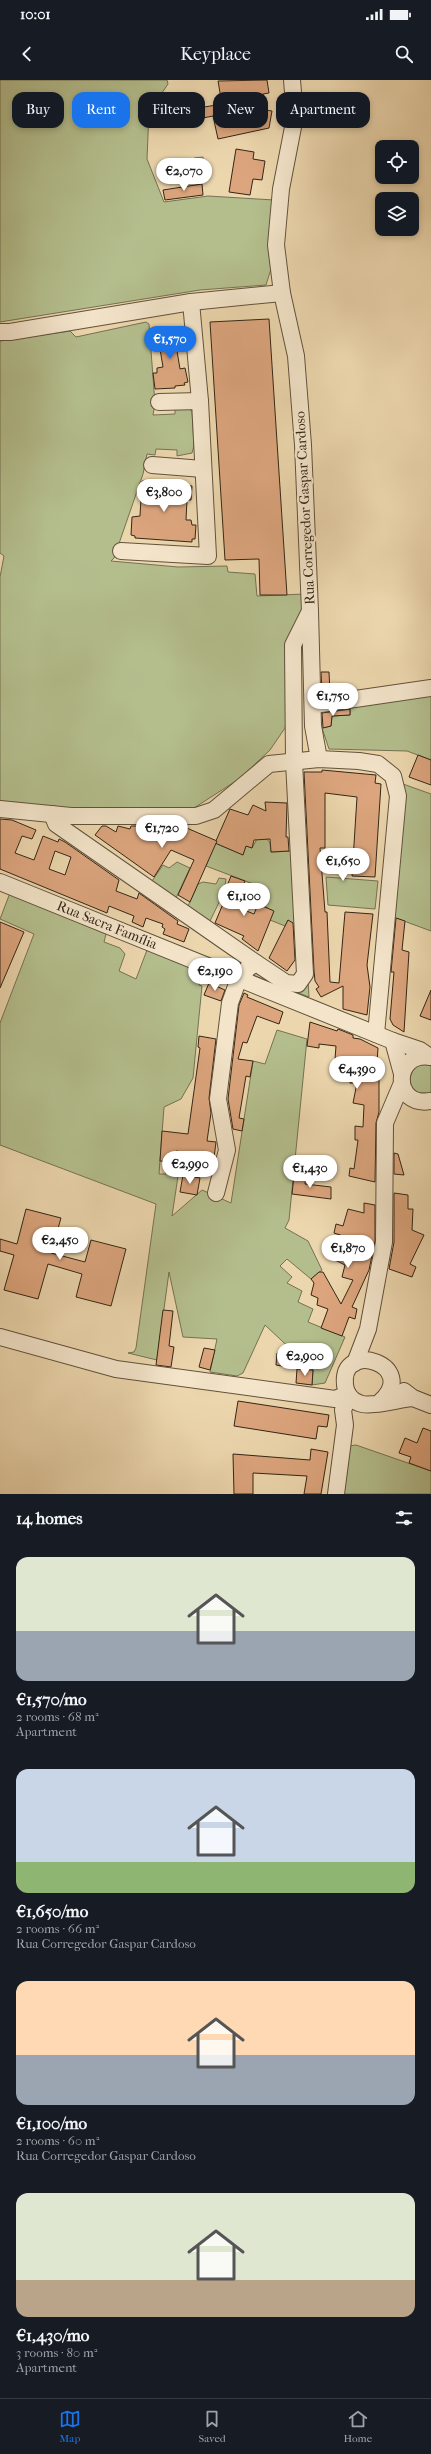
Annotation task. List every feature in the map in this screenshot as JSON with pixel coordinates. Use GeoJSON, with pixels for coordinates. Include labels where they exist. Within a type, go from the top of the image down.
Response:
{"type":"FeatureCollection","features":[{"type":"Feature","properties":{"kind":"street","name":"Rua Corregedor Gaspar Cardoso"},"geometry":{"type":"LineString","coordinates":[[256,963],[286,983],[298,984],[304,974],[294,762],[293,644],[310,611],[303,445],[296,356],[282,293],[276,245],[281,189],[295,117],[292,80]]}},
{"type":"Feature","properties":{"kind":"street"},"geometry":{"type":"LineString","coordinates":[[0,332],[18,331],[191,302],[282,293]]}},
{"type":"Feature","properties":{"kind":"street"},"geometry":{"type":"LineString","coordinates":[[121,551],[208,556],[200,401],[191,302]]}},
{"type":"Feature","properties":{"kind":"street"},"geometry":{"type":"LineString","coordinates":[[159,402],[200,401]]}},
{"type":"Feature","properties":{"kind":"street"},"geometry":{"type":"LineString","coordinates":[[152,465],[203,469]]}},
{"type":"Feature","properties":{"kind":"street"},"geometry":{"type":"LineString","coordinates":[[310,611],[314,705],[313,726],[318,759]]}},
{"type":"Feature","properties":{"kind":"street"},"geometry":{"type":"LineString","coordinates":[[314,705],[431,688]]}},
{"type":"Feature","properties":{"kind":"street"},"geometry":{"type":"LineString","coordinates":[[0,809],[52,814],[136,817],[196,816],[214,810],[270,764],[318,759],[360,761],[378,764],[393,776],[398,796],[376,1034]]}},
{"type":"Feature","properties":{"kind":"street"},"geometry":{"type":"LineString","coordinates":[[52,814],[56,824],[256,963],[247,969],[240,979],[230,1003],[218,1099],[227,1150],[216,1193]]}},
{"type":"Feature","properties":{"kind":"street","name":"Rua Sacra Família"},"geometry":{"type":"LineString","coordinates":[[0,882],[393,1041],[420,1050],[430,1057]]}},
{"type":"Feature","properties":{"kind":"street"},"geometry":{"type":"LineString","coordinates":[[393,1041],[404,1090],[415,1100],[431,1101]]}},
{"type":"Feature","properties":{"kind":"street"},"geometry":{"type":"LineString","coordinates":[[318,1397],[345,1377],[355,1363],[368,1329],[384,1242],[385,1123],[405,1067],[415,1058],[430,1057]]}},
{"type":"Feature","properties":{"kind":"street"},"geometry":{"type":"LineString","coordinates":[[0,1337],[116,1369],[318,1397],[347,1405],[413,1398]]}},
{"type":"Feature","properties":{"kind":"street"},"geometry":{"type":"LineString","coordinates":[[355,1363],[366,1360],[376,1361],[387,1370],[390,1379],[388,1392],[380,1402]]}},
{"type":"Feature","properties":{"kind":"street"},"geometry":{"type":"LineString","coordinates":[[336,1494],[347,1405],[345,1377]]}},
{"type":"Feature","properties":{"kind":"street"},"geometry":{"type":"LineString","coordinates":[[390,1379],[413,1398],[431,1405]]}},
{"type":"Feature","properties":{"kind":"green space"},"geometry":{"type":"Polygon","coordinates":[[[0,80],[167,80],[168,84],[163,92],[138,92],[138,128],[148,128],[147,159],[164,202],[208,196],[274,200],[269,247],[271,269],[266,285],[200,290],[0,322],[0,80]]]}},
{"type":"Feature","properties":{"kind":"green space"},"geometry":{"type":"Polygon","coordinates":[[[146,322],[149,324],[155,404],[153,415],[175,414],[175,409],[187,408],[192,411],[194,446],[192,453],[177,456],[177,450],[156,449],[155,455],[147,454],[143,474],[114,558],[111,561],[178,567],[227,566],[228,572],[255,574],[257,596],[305,594],[285,728],[270,750],[239,779],[194,808],[102,810],[0,804],[0,577],[4,556],[0,553],[0,341],[70,331],[76,337],[146,322]]]}},
{"type":"Feature","properties":{"kind":"green space"},"geometry":{"type":"Polygon","coordinates":[[[431,693],[431,760],[407,751],[329,749],[322,728],[331,726],[332,716],[350,715],[350,704],[431,693]]]}},
{"type":"Feature","properties":{"kind":"green space"},"geometry":{"type":"Polygon","coordinates":[[[403,784],[431,794],[431,931],[393,917],[403,784]]]}},
{"type":"Feature","properties":{"kind":"green space"},"geometry":{"type":"Polygon","coordinates":[[[257,839],[267,839],[270,843],[271,852],[293,851],[298,933],[295,935],[295,929],[288,920],[285,926],[270,920],[269,909],[257,902],[257,896],[254,894],[256,885],[206,866],[215,843],[243,855],[246,846],[252,848],[257,839]]]}},
{"type":"Feature","properties":{"kind":"green space"},"geometry":{"type":"Polygon","coordinates":[[[177,862],[190,868],[176,898],[152,881],[163,865],[169,868],[177,862]]]}},
{"type":"Feature","properties":{"kind":"green space"},"geometry":{"type":"Polygon","coordinates":[[[326,877],[378,881],[375,909],[328,905],[326,877]]]}},
{"type":"Feature","properties":{"kind":"green space"},"geometry":{"type":"Polygon","coordinates":[[[219,878],[226,879],[224,892],[210,921],[188,906],[198,884],[203,882],[216,884],[219,878]]]}},
{"type":"Feature","properties":{"kind":"green space"},"geometry":{"type":"Polygon","coordinates":[[[10,893],[106,934],[104,942],[120,948],[125,954],[119,971],[136,979],[147,950],[200,972],[199,985],[202,986],[193,1078],[181,1099],[164,1107],[159,1174],[166,1174],[168,1162],[180,1163],[172,1216],[202,1190],[231,1203],[253,1061],[265,1064],[277,1030],[307,1039],[289,1220],[285,1228],[308,1241],[322,1270],[311,1279],[287,1259],[280,1266],[292,1277],[287,1283],[302,1291],[298,1302],[313,1309],[308,1322],[345,1337],[325,1383],[312,1385],[313,1370],[265,1325],[243,1373],[237,1376],[210,1372],[217,1339],[183,1337],[169,1272],[157,1360],[128,1353],[134,1352],[136,1348],[156,1204],[0,1145],[0,1023],[34,934],[0,919],[10,893]]]}},
{"type":"Feature","properties":{"kind":"green space"},"geometry":{"type":"Polygon","coordinates":[[[252,969],[308,979],[309,997],[252,975],[252,969]]]}},
{"type":"Feature","properties":{"kind":"green space"},"geometry":{"type":"Polygon","coordinates":[[[419,1063],[431,1064],[431,1093],[419,1093],[410,1083],[411,1075],[419,1063]]]}},
{"type":"Feature","properties":{"kind":"green space"},"geometry":{"type":"Polygon","coordinates":[[[356,1445],[431,1471],[431,1494],[343,1494],[349,1446],[356,1445]]]}},
{"type":"Feature","properties":{"kind":"water"},"geometry":{"type":"Polygon","coordinates":[[[203,157],[205,173],[203,174],[203,178],[200,178],[199,174],[196,174],[194,158],[203,157]]]}},
{"type":"Feature","properties":{"kind":"building"},"geometry":{"type":"Polygon","coordinates":[[[267,80],[269,93],[220,92],[218,81],[267,80]]]}},
{"type":"Feature","properties":{"kind":"building"},"geometry":{"type":"Polygon","coordinates":[[[213,106],[213,116],[205,118],[205,107],[213,106]]]}},
{"type":"Feature","properties":{"kind":"building"},"geometry":{"type":"Polygon","coordinates":[[[268,110],[272,111],[269,128],[218,139],[216,128],[268,128],[268,110]]]}},
{"type":"Feature","properties":{"kind":"building"},"geometry":{"type":"Polygon","coordinates":[[[236,149],[254,152],[253,159],[265,161],[262,180],[253,179],[250,195],[229,192],[236,149]]]}},
{"type":"Feature","properties":{"kind":"building"},"geometry":{"type":"Polygon","coordinates":[[[202,184],[203,195],[165,200],[163,190],[202,184]]]}},
{"type":"Feature","properties":{"kind":"building"},"geometry":{"type":"Polygon","coordinates":[[[269,319],[287,595],[260,595],[259,559],[225,560],[210,322],[269,319]]]}},
{"type":"Feature","properties":{"kind":"building"},"geometry":{"type":"Polygon","coordinates":[[[183,330],[186,349],[177,351],[180,369],[185,368],[188,382],[184,383],[185,385],[175,386],[175,388],[155,389],[153,373],[157,373],[157,368],[163,367],[160,349],[154,349],[152,334],[183,330]]]}},
{"type":"Feature","properties":{"kind":"building"},"geometry":{"type":"Polygon","coordinates":[[[142,481],[192,486],[191,500],[187,500],[186,520],[191,520],[192,525],[196,525],[195,539],[192,539],[192,542],[135,538],[135,536],[131,535],[132,517],[140,516],[142,481]]]}},
{"type":"Feature","properties":{"kind":"building"},"geometry":{"type":"Polygon","coordinates":[[[321,672],[329,672],[330,693],[322,694],[321,672]]]}},
{"type":"Feature","properties":{"kind":"building"},"geometry":{"type":"Polygon","coordinates":[[[350,709],[350,715],[332,716],[331,726],[323,728],[322,713],[350,709]]]}},
{"type":"Feature","properties":{"kind":"building"},"geometry":{"type":"Polygon","coordinates":[[[418,755],[431,760],[431,785],[409,777],[418,755]]]}},
{"type":"Feature","properties":{"kind":"building"},"geometry":{"type":"Polygon","coordinates":[[[322,770],[376,775],[375,783],[381,784],[375,877],[352,876],[357,797],[325,793],[325,848],[320,848],[325,912],[327,912],[330,982],[339,983],[345,912],[373,914],[367,965],[370,987],[367,1015],[343,1009],[343,986],[321,997],[316,989],[319,987],[315,981],[314,971],[304,772],[322,772],[322,770]]]}},
{"type":"Feature","properties":{"kind":"building"},"geometry":{"type":"Polygon","coordinates":[[[265,802],[287,803],[286,837],[288,837],[289,851],[271,852],[270,839],[254,840],[252,848],[246,846],[243,855],[215,843],[230,809],[248,815],[253,805],[266,811],[265,802]]]}},
{"type":"Feature","properties":{"kind":"building"},"geometry":{"type":"Polygon","coordinates":[[[0,819],[12,820],[36,830],[32,839],[22,836],[15,853],[34,860],[43,836],[58,842],[59,839],[119,880],[116,891],[137,899],[139,893],[178,921],[177,924],[189,929],[184,942],[163,934],[165,929],[162,927],[163,924],[146,918],[143,927],[132,922],[134,916],[109,906],[107,913],[0,869],[0,819]],[[55,851],[49,869],[65,875],[71,857],[55,851]]]}},
{"type":"Feature","properties":{"kind":"building"},"geometry":{"type":"Polygon","coordinates":[[[102,826],[106,826],[116,832],[118,826],[130,829],[131,826],[182,826],[217,841],[190,902],[178,895],[194,860],[171,850],[154,877],[95,835],[102,826]]]}},
{"type":"Feature","properties":{"kind":"building"},"geometry":{"type":"Polygon","coordinates":[[[231,876],[245,881],[234,906],[254,914],[258,904],[274,911],[258,951],[242,939],[244,936],[215,923],[230,887],[227,886],[231,876]]]}},
{"type":"Feature","properties":{"kind":"building"},"geometry":{"type":"Polygon","coordinates":[[[396,918],[405,921],[402,950],[409,952],[404,1032],[393,1025],[390,1019],[394,972],[391,972],[396,918]]]}},
{"type":"Feature","properties":{"kind":"building"},"geometry":{"type":"Polygon","coordinates":[[[288,920],[293,923],[295,960],[287,971],[269,958],[288,920]]]}},
{"type":"Feature","properties":{"kind":"building"},"geometry":{"type":"Polygon","coordinates":[[[0,922],[24,932],[0,988],[0,922]]]}},
{"type":"Feature","properties":{"kind":"building"},"geometry":{"type":"Polygon","coordinates":[[[209,983],[225,990],[221,1001],[204,995],[209,983]]]}},
{"type":"Feature","properties":{"kind":"building"},"geometry":{"type":"Polygon","coordinates":[[[431,990],[431,1020],[420,1016],[431,990]]]}},
{"type":"Feature","properties":{"kind":"building"},"geometry":{"type":"Polygon","coordinates":[[[244,993],[248,995],[247,997],[283,1012],[279,1024],[257,1016],[247,1043],[243,1042],[238,1059],[253,1061],[250,1077],[246,1076],[239,1118],[244,1119],[242,1131],[233,1129],[228,1099],[239,1005],[244,993]]]}},
{"type":"Feature","properties":{"kind":"building"},"geometry":{"type":"Polygon","coordinates":[[[310,1022],[337,1031],[338,1029],[353,1035],[353,1038],[360,1039],[378,1048],[376,1078],[379,1079],[379,1112],[376,1123],[375,1182],[349,1176],[350,1168],[354,1169],[358,1140],[355,1140],[355,1126],[363,1127],[364,1105],[353,1103],[357,1083],[350,1083],[352,1060],[335,1059],[336,1046],[319,1044],[319,1048],[307,1046],[310,1022]]]}},
{"type":"Feature","properties":{"kind":"building"},"geometry":{"type":"Polygon","coordinates":[[[199,1036],[216,1039],[209,1098],[211,1113],[207,1141],[216,1142],[214,1158],[176,1151],[174,1162],[160,1161],[162,1131],[188,1134],[200,1048],[198,1047],[199,1036]]]}},
{"type":"Feature","properties":{"kind":"building"},"geometry":{"type":"Polygon","coordinates":[[[394,1153],[398,1154],[404,1175],[394,1174],[394,1153]]]}},
{"type":"Feature","properties":{"kind":"building"},"geometry":{"type":"Polygon","coordinates":[[[183,1175],[200,1178],[197,1195],[180,1192],[183,1175]]]}},
{"type":"Feature","properties":{"kind":"building"},"geometry":{"type":"Polygon","coordinates":[[[294,1176],[306,1177],[305,1184],[331,1187],[331,1199],[292,1194],[294,1176]]]}},
{"type":"Feature","properties":{"kind":"building"},"geometry":{"type":"Polygon","coordinates":[[[394,1193],[408,1195],[408,1209],[413,1209],[412,1230],[424,1235],[410,1264],[416,1267],[412,1277],[389,1269],[394,1242],[394,1193]]]}},
{"type":"Feature","properties":{"kind":"building"},"geometry":{"type":"Polygon","coordinates":[[[364,1203],[375,1205],[375,1241],[369,1270],[352,1307],[357,1309],[355,1319],[349,1317],[342,1336],[321,1328],[328,1309],[317,1305],[318,1298],[311,1295],[314,1283],[311,1279],[319,1272],[323,1272],[341,1304],[353,1280],[342,1277],[345,1265],[335,1260],[337,1252],[346,1254],[352,1239],[334,1233],[336,1224],[343,1226],[348,1209],[364,1213],[364,1203]]]}},
{"type":"Feature","properties":{"kind":"building"},"geometry":{"type":"Polygon","coordinates":[[[26,1209],[61,1218],[51,1253],[85,1262],[91,1240],[126,1249],[111,1306],[76,1297],[82,1274],[48,1264],[38,1299],[4,1290],[14,1255],[0,1251],[0,1239],[17,1244],[26,1209]]]}},
{"type":"Feature","properties":{"kind":"building"},"geometry":{"type":"Polygon","coordinates":[[[163,1310],[173,1311],[169,1346],[174,1347],[171,1367],[156,1365],[163,1310]]]}},
{"type":"Feature","properties":{"kind":"building"},"geometry":{"type":"Polygon","coordinates":[[[287,1347],[300,1357],[299,1369],[276,1365],[277,1353],[286,1354],[287,1347]]]}},
{"type":"Feature","properties":{"kind":"building"},"geometry":{"type":"Polygon","coordinates":[[[204,1348],[215,1350],[210,1370],[199,1367],[204,1348]]]}},
{"type":"Feature","properties":{"kind":"building"},"geometry":{"type":"Polygon","coordinates":[[[297,1369],[313,1370],[312,1385],[296,1383],[297,1369]]]}},
{"type":"Feature","properties":{"kind":"building"},"geometry":{"type":"Polygon","coordinates":[[[238,1401],[329,1415],[327,1427],[318,1426],[316,1439],[234,1426],[238,1401]]]}},
{"type":"Feature","properties":{"kind":"building"},"geometry":{"type":"Polygon","coordinates":[[[423,1428],[431,1431],[431,1471],[409,1463],[411,1457],[399,1453],[405,1438],[417,1443],[423,1428]]]}},
{"type":"Feature","properties":{"kind":"building"},"geometry":{"type":"Polygon","coordinates":[[[311,1449],[328,1452],[321,1494],[304,1494],[307,1476],[253,1473],[253,1494],[234,1494],[233,1454],[310,1460],[311,1449]]]}}]}
